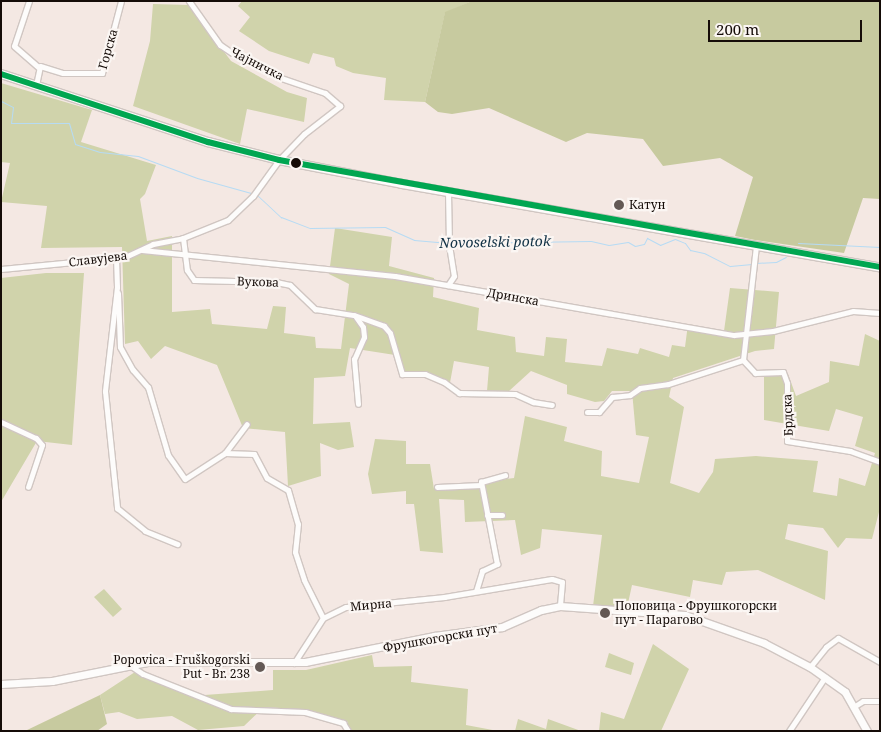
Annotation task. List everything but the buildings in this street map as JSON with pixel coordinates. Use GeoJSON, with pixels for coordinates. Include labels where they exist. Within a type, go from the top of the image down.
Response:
{"type":"FeatureCollection","features":[{"type":"Feature","properties":{"kind":"main road"},"geometry":{"type":"LineString","coordinates":[[1,74],[208,142],[280,160],[448,192],[880,267]]}},
{"type":"Feature","properties":{"kind":"street"},"geometry":{"type":"LineString","coordinates":[[29,1],[14,47],[38,67],[36,85]]}},
{"type":"Feature","properties":{"kind":"street","name":"Горска"},"geometry":{"type":"LineString","coordinates":[[38,67],[63,73],[102,73],[120,1]]}},
{"type":"Feature","properties":{"kind":"street","name":"Чајничка"},"geometry":{"type":"LineString","coordinates":[[189,1],[220,45],[234,55],[281,78],[325,93],[340,106]]}},
{"type":"Feature","properties":{"kind":"street","name":"Славујева"},"geometry":{"type":"LineString","coordinates":[[1,269],[116,258],[142,250],[153,244],[184,238],[228,220],[253,196],[280,160],[317,123],[340,106]]}},
{"type":"Feature","properties":{"kind":"street"},"geometry":{"type":"LineString","coordinates":[[448,192],[449,245],[454,276],[461,287]]}},
{"type":"Feature","properties":{"kind":"street","name":"Вукова"},"geometry":{"type":"LineString","coordinates":[[184,238],[187,270],[194,280],[283,283],[298,291],[315,309],[354,315],[386,328],[402,374],[425,374],[444,382],[458,393],[515,394],[534,402],[552,406]]}},
{"type":"Feature","properties":{"kind":"street"},"geometry":{"type":"LineString","coordinates":[[587,412],[599,412],[612,397],[630,395],[640,388],[668,384],[743,360],[756,246]]}},
{"type":"Feature","properties":{"kind":"street","name":"Дринска"},"geometry":{"type":"LineString","coordinates":[[142,250],[348,270],[746,335],[773,331],[853,311],[880,313]]}},
{"type":"Feature","properties":{"kind":"street"},"geometry":{"type":"LineString","coordinates":[[116,258],[120,347],[133,370],[148,387],[173,464],[188,479],[225,453],[247,424]]}},
{"type":"Feature","properties":{"kind":"street"},"geometry":{"type":"LineString","coordinates":[[448,285],[454,276]]}},
{"type":"Feature","properties":{"kind":"street"},"geometry":{"type":"LineString","coordinates":[[117,287],[105,390],[117,508],[145,531],[178,544]]}},
{"type":"Feature","properties":{"kind":"street"},"geometry":{"type":"LineString","coordinates":[[354,315],[363,327],[364,337],[354,359],[353,373],[358,404]]}},
{"type":"Feature","properties":{"kind":"street","name":"Брдска"},"geometry":{"type":"LineString","coordinates":[[743,360],[755,373],[783,372],[787,383],[788,441],[850,451],[880,462]]}},
{"type":"Feature","properties":{"kind":"street"},"geometry":{"type":"LineString","coordinates":[[1,422],[36,438],[42,445],[28,487]]}},
{"type":"Feature","properties":{"kind":"street"},"geometry":{"type":"LineString","coordinates":[[225,453],[254,454],[267,478],[288,490],[298,524],[295,552],[304,580],[323,618],[294,664]]}},
{"type":"Feature","properties":{"kind":"street"},"geometry":{"type":"LineString","coordinates":[[476,591],[482,571],[497,564],[481,485],[484,479],[504,475]]}},
{"type":"Feature","properties":{"kind":"street"},"geometry":{"type":"LineString","coordinates":[[437,488],[481,485]]}},
{"type":"Feature","properties":{"kind":"street"},"geometry":{"type":"LineString","coordinates":[[487,515],[502,515]]}},
{"type":"Feature","properties":{"kind":"street","name":"Мирна"},"geometry":{"type":"LineString","coordinates":[[323,618],[346,607],[559,580],[562,585],[560,606]]}},
{"type":"Feature","properties":{"kind":"street","name":"Фрушкогорски пут"},"geometry":{"type":"LineString","coordinates":[[1,684],[52,681],[157,661],[294,664],[434,636],[502,627],[541,610],[560,606],[685,615],[764,643],[825,677],[855,706],[867,731]]}},
{"type":"Feature","properties":{"kind":"street"},"geometry":{"type":"LineString","coordinates":[[810,667],[832,640],[838,638],[872,660],[880,662]]}},
{"type":"Feature","properties":{"kind":"street"},"geometry":{"type":"LineString","coordinates":[[872,660],[880,658]]}},
{"type":"Feature","properties":{"kind":"street"},"geometry":{"type":"LineString","coordinates":[[132,666],[143,674],[231,709],[304,712],[343,723],[348,731]]}},
{"type":"Feature","properties":{"kind":"street"},"geometry":{"type":"LineString","coordinates":[[789,731],[825,677]]}},
{"type":"Feature","properties":{"kind":"street"},"geometry":{"type":"LineString","coordinates":[[855,706],[864,701],[880,701]]}},
{"type":"Feature","properties":{"kind":"green space"},"geometry":{"type":"Polygon","coordinates":[[[242,1],[472,1],[445,13],[425,102],[384,100],[386,78],[353,73],[336,66],[334,58],[313,53],[309,64],[269,51],[239,31],[250,17],[238,6],[242,1]]]}},
{"type":"Feature","properties":{"kind":"green space"},"geometry":{"type":"Polygon","coordinates":[[[472,1],[880,1],[880,199],[863,198],[844,253],[755,240],[735,236],[753,177],[720,158],[663,166],[643,139],[587,133],[566,142],[489,108],[452,114],[438,112],[425,102],[445,12],[472,1]]]}},
{"type":"Feature","properties":{"kind":"green space"},"geometry":{"type":"Polygon","coordinates":[[[153,4],[189,5],[231,61],[287,92],[307,98],[304,122],[247,109],[240,144],[133,106],[150,41],[153,4]]]}},
{"type":"Feature","properties":{"kind":"green space"},"geometry":{"type":"Polygon","coordinates":[[[1,83],[92,110],[81,142],[156,165],[145,194],[140,199],[147,241],[172,236],[172,312],[210,309],[212,324],[267,329],[273,306],[286,307],[284,333],[315,337],[316,348],[341,349],[349,284],[329,274],[335,228],[392,237],[389,266],[434,278],[433,297],[479,308],[477,330],[515,337],[516,352],[544,356],[546,337],[567,339],[565,362],[602,366],[607,348],[638,354],[640,348],[669,357],[672,345],[685,347],[688,324],[724,331],[730,288],[779,292],[774,349],[755,351],[673,378],[669,397],[684,407],[670,483],[699,493],[713,472],[715,459],[756,456],[818,461],[813,492],[837,496],[839,478],[865,486],[875,453],[855,446],[863,417],[836,409],[829,431],[764,420],[764,377],[788,374],[796,396],[829,382],[830,361],[859,366],[865,334],[880,341],[880,508],[872,539],[846,538],[838,548],[823,528],[788,524],[785,539],[828,551],[825,600],[758,570],[726,572],[722,585],[693,580],[690,597],[632,585],[627,608],[593,606],[602,535],[542,529],[540,548],[521,555],[515,520],[465,522],[464,500],[439,499],[443,553],[420,551],[414,504],[406,504],[406,491],[372,494],[368,474],[375,439],[406,441],[406,464],[430,464],[434,489],[480,488],[479,483],[514,478],[525,416],[567,427],[564,441],[602,451],[601,476],[639,483],[649,437],[636,435],[632,391],[612,391],[604,401],[595,402],[567,394],[567,385],[531,371],[509,391],[487,391],[489,367],[454,361],[449,388],[425,376],[401,378],[395,355],[350,348],[345,376],[314,378],[313,424],[350,422],[354,447],[338,450],[320,443],[321,476],[288,486],[285,432],[243,428],[217,365],[165,346],[151,359],[138,341],[125,344],[122,247],[41,248],[47,206],[1,202],[10,163],[1,162],[1,83]]]}},
{"type":"Feature","properties":{"kind":"green space"},"geometry":{"type":"Polygon","coordinates":[[[46,273],[84,273],[72,445],[37,441],[1,502],[1,278],[46,273]]]}},
{"type":"Feature","properties":{"kind":"green space"},"geometry":{"type":"Polygon","coordinates":[[[104,589],[122,609],[113,617],[94,597],[104,589]]]}},
{"type":"Feature","properties":{"kind":"green space"},"geometry":{"type":"Polygon","coordinates":[[[653,644],[689,669],[661,731],[599,731],[601,712],[624,719],[653,644]]]}},
{"type":"Feature","properties":{"kind":"green space"},"geometry":{"type":"Polygon","coordinates":[[[609,653],[634,663],[631,675],[605,667],[609,653]]]}},
{"type":"Feature","properties":{"kind":"green space"},"geometry":{"type":"Polygon","coordinates":[[[372,655],[374,667],[412,666],[411,682],[468,689],[466,725],[498,731],[346,731],[348,722],[309,710],[264,707],[244,726],[198,730],[172,716],[137,719],[119,712],[105,714],[100,695],[135,672],[191,696],[273,690],[273,670],[306,670],[372,655]]]}},
{"type":"Feature","properties":{"kind":"green space"},"geometry":{"type":"Polygon","coordinates":[[[100,695],[107,724],[97,731],[25,731],[100,695]]]}},
{"type":"Feature","properties":{"kind":"green space"},"geometry":{"type":"Polygon","coordinates":[[[518,719],[546,729],[548,719],[581,731],[515,731],[518,719]]]}},
{"type":"Feature","properties":{"kind":"waterway","name":"Novoselski potok"},"geometry":{"type":"LineString","coordinates":[[1,101],[13,107],[11,123],[69,123],[75,144],[100,152],[138,156],[197,178],[251,193]]}},
{"type":"Feature","properties":{"kind":"waterway","name":"Novoselski potok"},"geometry":{"type":"LineString","coordinates":[[257,195],[281,217],[310,228],[385,227],[414,240],[446,243]]}},
{"type":"Feature","properties":{"kind":"waterway","name":"Novoselski potok"},"geometry":{"type":"LineString","coordinates":[[450,243],[591,241],[609,245],[628,242],[635,246],[644,244],[647,238],[660,245],[675,239],[685,243],[690,250],[704,253],[730,266],[752,264]]}},
{"type":"Feature","properties":{"kind":"waterway","name":"Novoselski potok"},"geometry":{"type":"LineString","coordinates":[[798,243],[880,247]]}},
{"type":"Feature","properties":{"kind":"waterway","name":"Novoselski potok"},"geometry":{"type":"LineString","coordinates":[[756,263],[776,262],[786,257]]}},
{"type":"Feature","properties":{"kind":"transit line"},"geometry":{"type":"LineString","coordinates":[[1,74],[208,142],[279,160],[880,267]]}},
{"type":"Feature","properties":{"kind":"place","name":"Катун"},"geometry":{"type":"Point","coordinates":[619,205]}},
{"type":"Feature","properties":{"kind":"place","name":"Поповица - Фрушкогорски пут - Парагово"},"geometry":{"type":"Point","coordinates":[605,613]}},
{"type":"Feature","properties":{"kind":"place","name":"Popovica - Fruškogorski Put - Br. 238"},"geometry":{"type":"Point","coordinates":[260,667]}}]}
